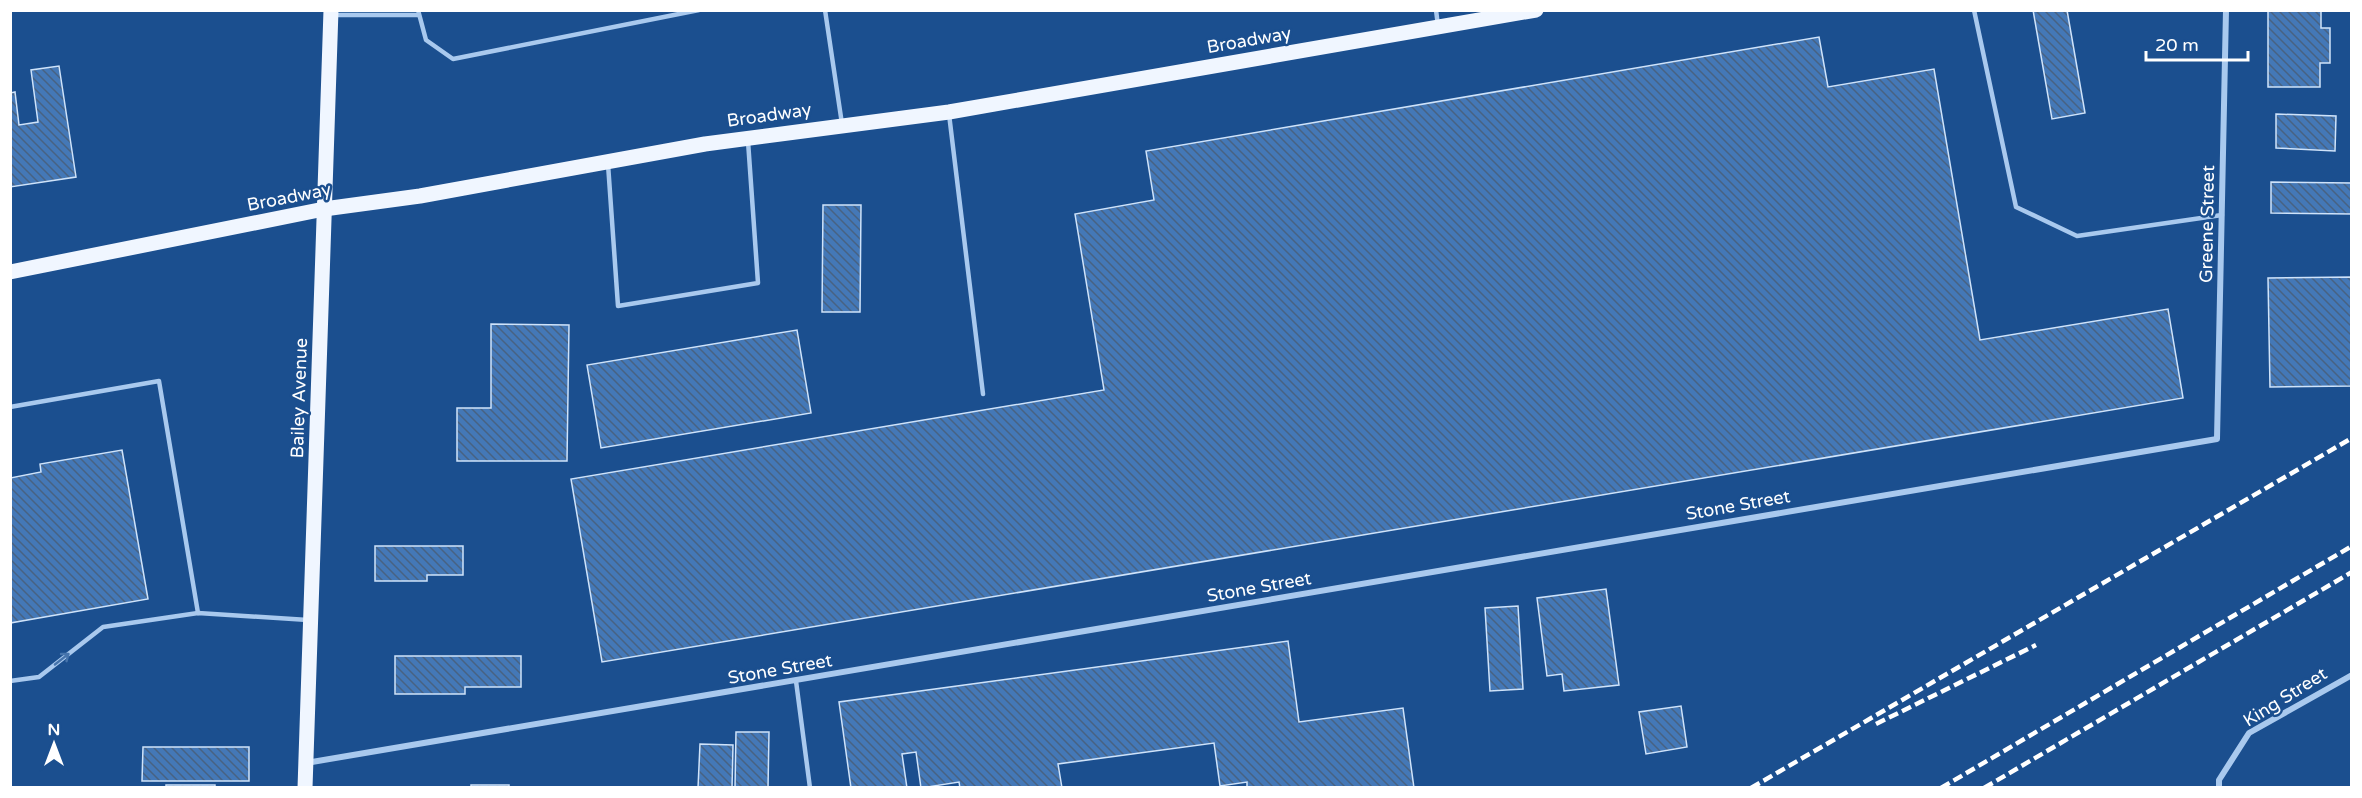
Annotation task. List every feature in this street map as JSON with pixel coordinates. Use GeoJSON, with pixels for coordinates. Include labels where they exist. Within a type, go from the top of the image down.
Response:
{"type":"FeatureCollection","features":[{"type":"Feature","properties":{"kind":"main road","name":"Broadway"},"geometry":{"type":"LineString","coordinates":[[10,272],[324,209],[420,196],[748,138],[949,111],[1536,10]]}},
{"type":"Feature","properties":{"kind":"main road","name":"Bailey Avenue"},"geometry":{"type":"LineString","coordinates":[[305,788],[331,13]]}},
{"type":"Feature","properties":{"kind":"street","name":"Greene Street"},"geometry":{"type":"LineString","coordinates":[[2217,439],[2226,10]]}},
{"type":"Feature","properties":{"kind":"street","name":"Stone Street"},"geometry":{"type":"LineString","coordinates":[[306,763],[2217,439]]}},
{"type":"Feature","properties":{"kind":"street","name":"King Street"},"geometry":{"type":"LineString","coordinates":[[2219,784],[2249,733],[2352,675]]}},
{"type":"Feature","properties":{"kind":"lane"},"geometry":{"type":"LineString","coordinates":[[331,13],[418,13],[426,40],[453,59],[699,10]]}},
{"type":"Feature","properties":{"kind":"lane"},"geometry":{"type":"LineString","coordinates":[[825,10],[842,124]]}},
{"type":"Feature","properties":{"kind":"lane"},"geometry":{"type":"LineString","coordinates":[[1436,10],[1438,27]]}},
{"type":"Feature","properties":{"kind":"lane"},"geometry":{"type":"LineString","coordinates":[[1974,10],[2016,207],[2077,236],[2222,215]]}},
{"type":"Feature","properties":{"kind":"lane"},"geometry":{"type":"LineString","coordinates":[[949,111],[984,394]]}},
{"type":"Feature","properties":{"kind":"lane"},"geometry":{"type":"LineString","coordinates":[[608,162],[618,306],[758,283],[748,138]]}},
{"type":"Feature","properties":{"kind":"lane"},"geometry":{"type":"LineString","coordinates":[[10,407],[159,381],[198,613]]}},
{"type":"Feature","properties":{"kind":"lane"},"geometry":{"type":"LineString","coordinates":[[10,681],[39,677],[103,627],[198,613],[311,620]]}},
{"type":"Feature","properties":{"kind":"lane"},"geometry":{"type":"LineString","coordinates":[[796,681],[810,788]]}},
{"type":"Feature","properties":{"kind":"building"},"geometry":{"type":"Polygon","coordinates":[[[2033,10],[2067,10],[2085,113],[2052,119],[2033,10]]]}},
{"type":"Feature","properties":{"kind":"building"},"geometry":{"type":"Polygon","coordinates":[[[2268,10],[2321,10],[2321,28],[2330,28],[2330,63],[2320,63],[2320,87],[2268,87],[2268,10]]]}},
{"type":"Feature","properties":{"kind":"building"},"geometry":{"type":"Polygon","coordinates":[[[1819,37],[1828,87],[1934,69],[1980,340],[2168,309],[2183,398],[602,662],[571,479],[1104,390],[1075,214],[1154,200],[1146,151],[1819,37]]]}},
{"type":"Feature","properties":{"kind":"building"},"geometry":{"type":"Polygon","coordinates":[[[59,66],[76,177],[10,187],[10,93],[15,92],[19,125],[38,122],[31,70],[59,66]]]}},
{"type":"Feature","properties":{"kind":"building"},"geometry":{"type":"Polygon","coordinates":[[[2276,114],[2336,116],[2335,151],[2276,148],[2276,114]]]}},
{"type":"Feature","properties":{"kind":"building"},"geometry":{"type":"Polygon","coordinates":[[[2271,182],[2352,183],[2352,214],[2271,213],[2271,182]]]}},
{"type":"Feature","properties":{"kind":"building"},"geometry":{"type":"Polygon","coordinates":[[[823,205],[861,205],[860,312],[822,312],[823,205]]]}},
{"type":"Feature","properties":{"kind":"building"},"geometry":{"type":"Polygon","coordinates":[[[2352,277],[2352,386],[2270,387],[2268,278],[2352,277]]]}},
{"type":"Feature","properties":{"kind":"building"},"geometry":{"type":"Polygon","coordinates":[[[491,324],[569,325],[567,461],[457,461],[457,408],[491,408],[491,324]]]}},
{"type":"Feature","properties":{"kind":"building"},"geometry":{"type":"Polygon","coordinates":[[[797,330],[811,413],[601,448],[587,365],[797,330]]]}},
{"type":"Feature","properties":{"kind":"building"},"geometry":{"type":"Polygon","coordinates":[[[122,450],[148,599],[10,623],[10,478],[41,472],[40,464],[122,450]]]}},
{"type":"Feature","properties":{"kind":"building"},"geometry":{"type":"Polygon","coordinates":[[[375,546],[463,546],[463,575],[427,575],[427,581],[375,581],[375,546]]]}},
{"type":"Feature","properties":{"kind":"building"},"geometry":{"type":"Polygon","coordinates":[[[1606,589],[1619,685],[1564,691],[1562,674],[1547,676],[1537,598],[1606,589]]]}},
{"type":"Feature","properties":{"kind":"building"},"geometry":{"type":"Polygon","coordinates":[[[1518,606],[1523,689],[1490,691],[1485,608],[1518,606]]]}},
{"type":"Feature","properties":{"kind":"building"},"geometry":{"type":"Polygon","coordinates":[[[1288,641],[1299,722],[1403,708],[1414,788],[1247,788],[1247,782],[1220,786],[1214,743],[1058,764],[1062,788],[960,788],[959,782],[921,788],[916,752],[902,754],[907,788],[851,788],[839,702],[1288,641]]]}},
{"type":"Feature","properties":{"kind":"building"},"geometry":{"type":"Polygon","coordinates":[[[395,656],[521,656],[521,687],[465,687],[465,694],[395,694],[395,656]]]}},
{"type":"Feature","properties":{"kind":"building"},"geometry":{"type":"Polygon","coordinates":[[[1681,706],[1687,747],[1646,754],[1639,712],[1681,706]]]}},
{"type":"Feature","properties":{"kind":"building"},"geometry":{"type":"Polygon","coordinates":[[[736,732],[769,732],[768,788],[735,788],[736,732]]]}},
{"type":"Feature","properties":{"kind":"building"},"geometry":{"type":"Polygon","coordinates":[[[700,744],[733,745],[732,788],[698,788],[700,744]]]}},
{"type":"Feature","properties":{"kind":"building"},"geometry":{"type":"Polygon","coordinates":[[[143,747],[249,747],[249,781],[142,781],[143,747]]]}},
{"type":"Feature","properties":{"kind":"building"},"geometry":{"type":"Polygon","coordinates":[[[166,785],[215,785],[215,788],[166,788],[166,785]]]}},
{"type":"Feature","properties":{"kind":"building"},"geometry":{"type":"Polygon","coordinates":[[[471,785],[509,785],[509,788],[471,788],[471,785]]]}},
{"type":"Feature","properties":{"kind":"railway"},"geometry":{"type":"LineString","coordinates":[[1751,788],[2352,438]]}},
{"type":"Feature","properties":{"kind":"railway"},"geometry":{"type":"LineString","coordinates":[[1941,788],[2352,546]]}},
{"type":"Feature","properties":{"kind":"railway"},"geometry":{"type":"LineString","coordinates":[[1984,788],[2352,572]]}},
{"type":"Feature","properties":{"kind":"railway"},"geometry":{"type":"LineString","coordinates":[[1876,724],[2036,645]]}}]}
